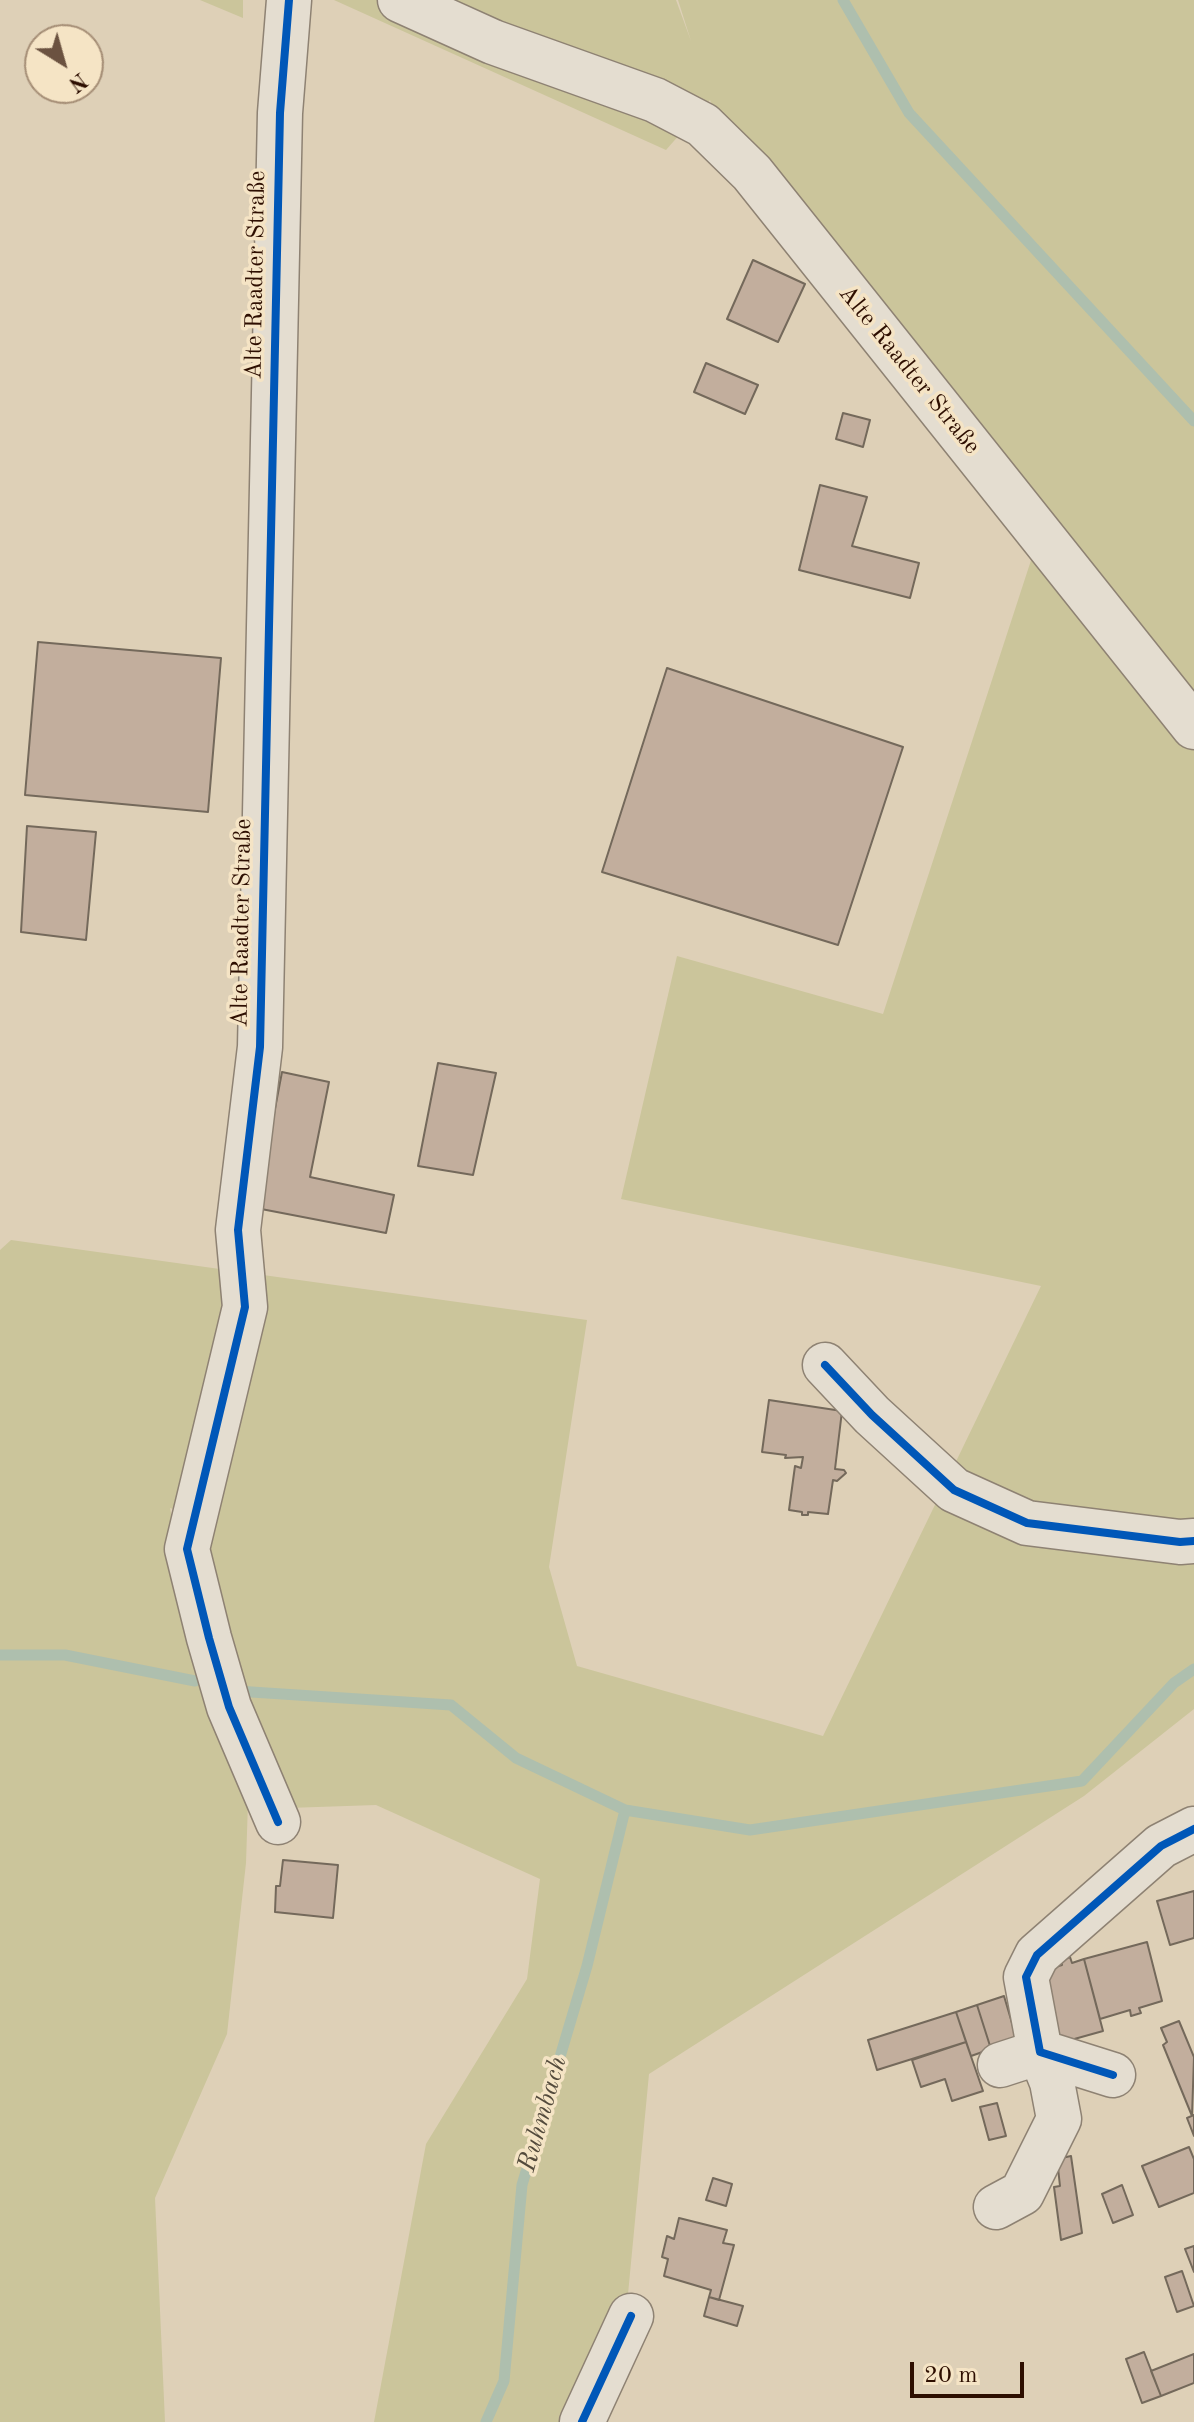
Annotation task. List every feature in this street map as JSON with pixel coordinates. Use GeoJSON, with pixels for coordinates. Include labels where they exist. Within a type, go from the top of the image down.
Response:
{"type":"FeatureCollection","features":[{"type":"Feature","properties":{"kind":"street","name":"Alte Raadter Straße"},"geometry":{"type":"LineString","coordinates":[[278,1822],[229,1707],[187,1549],[245,1307],[238,1230],[260,1047],[280,113],[289,0]]}},
{"type":"Feature","properties":{"kind":"street","name":"Alte Raadter Straße"},"geometry":{"type":"LineString","coordinates":[[400,0],[493,42],[655,100],[703,125],[752,173],[1194,727]]}},
{"type":"Feature","properties":{"kind":"street"},"geometry":{"type":"LineString","coordinates":[[825,1365],[872,1415],[954,1490],[1027,1523],[1180,1542],[1194,1541]]}},
{"type":"Feature","properties":{"kind":"street"},"geometry":{"type":"LineString","coordinates":[[996,2207],[1022,2193],[1059,2119],[1052,2082],[1040,2052],[1026,1977],[1037,1955],[1161,1846],[1194,1829]]}},
{"type":"Feature","properties":{"kind":"street"},"geometry":{"type":"LineString","coordinates":[[1000,2065],[1040,2052],[1113,2075]]}},
{"type":"Feature","properties":{"kind":"street"},"geometry":{"type":"LineString","coordinates":[[582,2422],[631,2316]]}},
{"type":"Feature","properties":{"kind":"shaded area"},"geometry":{"type":"Polygon","coordinates":[[[200,0],[243,0],[243,18],[200,0]]]}},
{"type":"Feature","properties":{"kind":"shaded area"},"geometry":{"type":"Polygon","coordinates":[[[334,0],[676,0],[691,41],[678,0],[1194,0],[1194,735],[716,117],[710,100],[666,150],[334,0]]]}},
{"type":"Feature","properties":{"kind":"shaded area"},"geometry":{"type":"Polygon","coordinates":[[[1036,545],[1194,745],[1194,1709],[1084,1796],[649,2074],[626,2315],[580,2422],[374,2422],[426,2144],[527,1979],[540,1879],[376,1805],[288,1808],[206,1591],[206,1519],[170,1508],[202,1666],[248,1802],[246,1863],[227,2034],[155,2198],[165,2422],[0,2422],[0,1250],[11,1240],[587,1320],[549,1567],[577,1666],[823,1736],[1041,1286],[621,1199],[677,956],[883,1014],[1036,545]]]}},
{"type":"Feature","properties":{"kind":"building"},"geometry":{"type":"Polygon","coordinates":[[[753,260],[805,284],[778,342],[727,319],[753,260]]]}},
{"type":"Feature","properties":{"kind":"building"},"geometry":{"type":"Polygon","coordinates":[[[706,363],[758,385],[745,414],[694,392],[706,363]]]}},
{"type":"Feature","properties":{"kind":"building"},"geometry":{"type":"Polygon","coordinates":[[[843,413],[870,420],[863,447],[836,439],[843,413]]]}},
{"type":"Feature","properties":{"kind":"building"},"geometry":{"type":"Polygon","coordinates":[[[820,485],[867,497],[852,546],[919,563],[910,598],[799,570],[820,485]]]}},
{"type":"Feature","properties":{"kind":"building"},"geometry":{"type":"Polygon","coordinates":[[[38,642],[221,658],[208,812],[25,795],[38,642]]]}},
{"type":"Feature","properties":{"kind":"building"},"geometry":{"type":"Polygon","coordinates":[[[667,668],[903,747],[838,945],[602,872],[667,668]]]}},
{"type":"Feature","properties":{"kind":"building"},"geometry":{"type":"Polygon","coordinates":[[[27,826],[96,832],[86,940],[21,932],[27,826]]]}},
{"type":"Feature","properties":{"kind":"building"},"geometry":{"type":"Polygon","coordinates":[[[438,1063],[496,1073],[473,1175],[418,1166],[438,1063]]]}},
{"type":"Feature","properties":{"kind":"building"},"geometry":{"type":"Polygon","coordinates":[[[282,1072],[329,1082],[310,1177],[394,1195],[386,1233],[256,1208],[282,1072]]]}},
{"type":"Feature","properties":{"kind":"building"},"geometry":{"type":"Polygon","coordinates":[[[769,1400],[842,1411],[835,1469],[846,1473],[837,1481],[833,1480],[828,1514],[808,1512],[808,1515],[802,1515],[802,1512],[789,1510],[795,1466],[801,1468],[803,1457],[785,1458],[786,1455],[762,1452],[769,1400]]]}},
{"type":"Feature","properties":{"kind":"building"},"geometry":{"type":"Polygon","coordinates":[[[283,1860],[338,1865],[333,1918],[275,1912],[276,1886],[280,1886],[283,1860]]]}},
{"type":"Feature","properties":{"kind":"building"},"geometry":{"type":"Polygon","coordinates":[[[1194,1891],[1194,1938],[1170,1945],[1157,1901],[1194,1891]]]}},
{"type":"Feature","properties":{"kind":"building"},"geometry":{"type":"Polygon","coordinates":[[[1147,1942],[1162,2001],[1139,2008],[1141,2013],[1131,2016],[1130,2010],[1100,2019],[1084,1959],[1147,1942]]]}},
{"type":"Feature","properties":{"kind":"building"},"geometry":{"type":"Polygon","coordinates":[[[1070,1957],[1072,1963],[1084,1959],[1103,2031],[1060,2043],[1042,1971],[1062,1965],[1061,1960],[1070,1957]]]}},
{"type":"Feature","properties":{"kind":"building"},"geometry":{"type":"Polygon","coordinates":[[[1004,1996],[1017,2040],[991,2049],[977,2005],[1004,1996]]]}},
{"type":"Feature","properties":{"kind":"building"},"geometry":{"type":"Polygon","coordinates":[[[977,2005],[991,2049],[971,2056],[956,2012],[977,2005]]]}},
{"type":"Feature","properties":{"kind":"building"},"geometry":{"type":"Polygon","coordinates":[[[956,2012],[966,2042],[877,2070],[868,2040],[956,2012]]]}},
{"type":"Feature","properties":{"kind":"building"},"geometry":{"type":"Polygon","coordinates":[[[1179,2021],[1194,2057],[1192,2116],[1163,2045],[1167,2042],[1161,2028],[1179,2021]]]}},
{"type":"Feature","properties":{"kind":"building"},"geometry":{"type":"Polygon","coordinates":[[[966,2042],[983,2091],[952,2101],[945,2079],[921,2087],[912,2060],[966,2042]]]}},
{"type":"Feature","properties":{"kind":"building"},"geometry":{"type":"Polygon","coordinates":[[[997,2103],[1006,2136],[989,2140],[980,2107],[997,2103]]]}},
{"type":"Feature","properties":{"kind":"building"},"geometry":{"type":"Polygon","coordinates":[[[1194,2115],[1194,2136],[1187,2118],[1194,2115]]]}},
{"type":"Feature","properties":{"kind":"building"},"geometry":{"type":"Polygon","coordinates":[[[1189,2147],[1194,2159],[1194,2193],[1159,2207],[1142,2166],[1189,2147]]]}},
{"type":"Feature","properties":{"kind":"building"},"geometry":{"type":"Polygon","coordinates":[[[1071,2156],[1082,2233],[1061,2240],[1054,2187],[1060,2186],[1057,2159],[1071,2156]]]}},
{"type":"Feature","properties":{"kind":"building"},"geometry":{"type":"Polygon","coordinates":[[[713,2178],[732,2184],[726,2206],[706,2200],[713,2178]]]}},
{"type":"Feature","properties":{"kind":"building"},"geometry":{"type":"Polygon","coordinates":[[[1122,2185],[1133,2215],[1113,2223],[1102,2194],[1122,2185]]]}},
{"type":"Feature","properties":{"kind":"building"},"geometry":{"type":"Polygon","coordinates":[[[679,2218],[727,2230],[723,2243],[734,2245],[719,2300],[709,2297],[711,2290],[664,2276],[668,2259],[662,2257],[667,2236],[674,2239],[679,2218]]]}},
{"type":"Feature","properties":{"kind":"building"},"geometry":{"type":"Polygon","coordinates":[[[1194,2246],[1194,2272],[1185,2249],[1194,2246]]]}},
{"type":"Feature","properties":{"kind":"building"},"geometry":{"type":"Polygon","coordinates":[[[1182,2271],[1194,2306],[1177,2312],[1165,2277],[1182,2271]]]}},
{"type":"Feature","properties":{"kind":"building"},"geometry":{"type":"Polygon","coordinates":[[[709,2297],[743,2306],[737,2326],[704,2316],[709,2297]]]}},
{"type":"Feature","properties":{"kind":"building"},"geometry":{"type":"Polygon","coordinates":[[[1144,2352],[1161,2396],[1142,2403],[1126,2359],[1144,2352]]]}},
{"type":"Feature","properties":{"kind":"building"},"geometry":{"type":"Polygon","coordinates":[[[1194,2354],[1194,2383],[1161,2396],[1151,2371],[1194,2354]]]}},
{"type":"Feature","properties":{"kind":"waterway"},"geometry":{"type":"LineString","coordinates":[[843,0],[909,113],[1194,421]]}},
{"type":"Feature","properties":{"kind":"waterway","name":"Ruhmbach"},"geometry":{"type":"LineString","coordinates":[[0,1655],[65,1655],[195,1681]]}},
{"type":"Feature","properties":{"kind":"waterway","name":"Ruhmbach"},"geometry":{"type":"LineString","coordinates":[[236,1691],[451,1705],[516,1758],[625,1810],[750,1830],[1082,1781],[1174,1683],[1194,1669]]}},
{"type":"Feature","properties":{"kind":"waterway","name":"Ruhmbach"},"geometry":{"type":"LineString","coordinates":[[486,2422],[504,2381],[522,2185],[587,1966],[625,1810]]}},
{"type":"Feature","properties":{"kind":"cycle path"},"geometry":{"type":"LineString","coordinates":[[278,1822],[229,1707],[187,1549],[245,1307],[238,1230],[260,1047],[280,113],[289,0]]}},
{"type":"Feature","properties":{"kind":"cycle path"},"geometry":{"type":"LineString","coordinates":[[825,1365],[872,1415],[954,1490],[1027,1523],[1180,1542],[1194,1541]]}},
{"type":"Feature","properties":{"kind":"cycle path"},"geometry":{"type":"LineString","coordinates":[[1113,2075],[1040,2052],[1026,1977],[1037,1955],[1161,1846],[1194,1829]]}},
{"type":"Feature","properties":{"kind":"cycle path"},"geometry":{"type":"LineString","coordinates":[[582,2422],[631,2316]]}}]}
